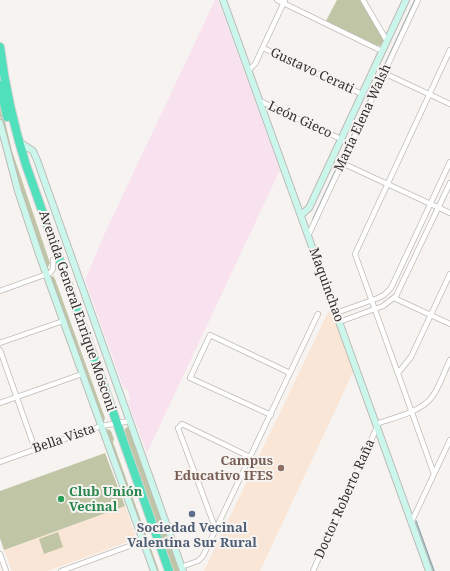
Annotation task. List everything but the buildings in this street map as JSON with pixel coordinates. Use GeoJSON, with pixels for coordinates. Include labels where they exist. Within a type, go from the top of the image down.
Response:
{"type":"FeatureCollection","features":[{"type":"Feature","properties":{"kind":"highway","name":"Avenida General Enrique Mosconi"},"geometry":{"type":"LineString","coordinates":[[0,47],[18,141],[163,571]]}},
{"type":"Feature","properties":{"kind":"highway","name":"Avenida General Enrique Mosconi"},"geometry":{"type":"LineString","coordinates":[[0,85],[18,157],[53,260],[169,571]]}},
{"type":"Feature","properties":{"kind":"street","name":"Maquinchao"},"geometry":{"type":"LineString","coordinates":[[223,0],[429,571]]}},
{"type":"Feature","properties":{"kind":"street"},"geometry":{"type":"LineString","coordinates":[[277,0],[284,2],[382,51]]}},
{"type":"Feature","properties":{"kind":"street"},"geometry":{"type":"LineString","coordinates":[[363,0],[386,42]]}},
{"type":"Feature","properties":{"kind":"street","name":"María Elena Walsh"},"geometry":{"type":"LineString","coordinates":[[301,215],[309,208],[406,0]]}},
{"type":"Feature","properties":{"kind":"street","name":"María Elena Walsh"},"geometry":{"type":"LineString","coordinates":[[308,236],[418,0]]}},
{"type":"Feature","properties":{"kind":"street"},"geometry":{"type":"LineString","coordinates":[[249,70],[255,65],[284,2]]}},
{"type":"Feature","properties":{"kind":"street","name":"Gustavo Cerati"},"geometry":{"type":"LineString","coordinates":[[263,48],[362,94]]}},
{"type":"Feature","properties":{"kind":"street"},"geometry":{"type":"LineString","coordinates":[[434,474],[355,254],[450,50]]}},
{"type":"Feature","properties":{"kind":"street"},"geometry":{"type":"LineString","coordinates":[[384,73],[450,104]]}},
{"type":"Feature","properties":{"kind":"street","name":"León Gieco"},"geometry":{"type":"LineString","coordinates":[[260,101],[341,139]]}},
{"type":"Feature","properties":{"kind":"street"},"geometry":{"type":"LineString","coordinates":[[0,123],[18,191],[46,275],[154,571]]}},
{"type":"Feature","properties":{"kind":"street"},"geometry":{"type":"LineString","coordinates":[[18,141],[33,151],[36,157],[182,569],[201,559],[318,314]]}},
{"type":"Feature","properties":{"kind":"street"},"geometry":{"type":"LineString","coordinates":[[336,313],[384,295],[392,285],[450,162]]}},
{"type":"Feature","properties":{"kind":"street"},"geometry":{"type":"LineString","coordinates":[[342,163],[450,213]]}},
{"type":"Feature","properties":{"kind":"street"},"geometry":{"type":"LineString","coordinates":[[339,322],[386,305],[394,298],[401,288],[450,183]]}},
{"type":"Feature","properties":{"kind":"street"},"geometry":{"type":"LineString","coordinates":[[0,292],[46,275],[52,271],[53,260]]}},
{"type":"Feature","properties":{"kind":"street"},"geometry":{"type":"LineString","coordinates":[[398,373],[410,359],[450,274]]}},
{"type":"Feature","properties":{"kind":"street"},"geometry":{"type":"LineString","coordinates":[[394,298],[450,324]]}},
{"type":"Feature","properties":{"kind":"street"},"geometry":{"type":"LineString","coordinates":[[0,343],[63,321]]}},
{"type":"Feature","properties":{"kind":"street"},"geometry":{"type":"LineString","coordinates":[[271,415],[190,378],[210,335],[290,373]]}},
{"type":"Feature","properties":{"kind":"street"},"geometry":{"type":"LineString","coordinates":[[0,350],[35,449]]}},
{"type":"Feature","properties":{"kind":"street"},"geometry":{"type":"LineString","coordinates":[[376,426],[412,411],[424,405],[432,398],[450,360]]}},
{"type":"Feature","properties":{"kind":"street"},"geometry":{"type":"LineString","coordinates":[[0,403],[82,374]]}},
{"type":"Feature","properties":{"kind":"street","name":"Bella Vista"},"geometry":{"type":"LineString","coordinates":[[0,462],[101,426],[130,422]]}},
{"type":"Feature","properties":{"kind":"street"},"geometry":{"type":"LineString","coordinates":[[216,530],[178,428],[182,424],[250,457]]}},
{"type":"Feature","properties":{"kind":"street","name":"Doctor Roberto Raña"},"geometry":{"type":"LineString","coordinates":[[313,571],[376,426]]}},
{"type":"Feature","properties":{"kind":"street"},"geometry":{"type":"LineString","coordinates":[[412,523],[450,440]]}},
{"type":"Feature","properties":{"kind":"street"},"geometry":{"type":"LineString","coordinates":[[61,571],[143,542]]}},
{"type":"Feature","properties":{"kind":"street"},"geometry":{"type":"LineString","coordinates":[[0,554],[6,571]]}},
{"type":"Feature","properties":{"kind":"shaded area"},"geometry":{"type":"Polygon","coordinates":[[[215,0],[218,0],[280,170],[147,453],[128,402],[130,398],[127,389],[124,389],[85,280],[104,235],[215,0]]]}},
{"type":"Feature","properties":{"kind":"shaded area","name":"Campus Educativo IFES"},"geometry":{"type":"Polygon","coordinates":[[[331,306],[354,370],[260,571],[204,571],[331,306]]]}},
{"type":"Feature","properties":{"kind":"shaded area"},"geometry":{"type":"Polygon","coordinates":[[[125,506],[135,535],[133,540],[47,571],[12,571],[4,550],[125,506]]]}},
{"type":"Feature","properties":{"kind":"green space"},"geometry":{"type":"Polygon","coordinates":[[[337,0],[361,0],[384,41],[382,45],[377,46],[326,21],[337,0]]]}},
{"type":"Feature","properties":{"kind":"green space"},"geometry":{"type":"Polygon","coordinates":[[[0,101],[12,151],[50,263],[47,269],[21,194],[0,116],[0,101]]]}},
{"type":"Feature","properties":{"kind":"green space"},"geometry":{"type":"Polygon","coordinates":[[[53,276],[105,418],[104,421],[102,421],[50,278],[53,276]]]}},
{"type":"Feature","properties":{"kind":"green space"},"geometry":{"type":"Polygon","coordinates":[[[127,427],[180,571],[173,571],[123,431],[127,427]]]}},
{"type":"Feature","properties":{"kind":"green space"},"geometry":{"type":"Polygon","coordinates":[[[108,429],[111,431],[114,439],[113,442],[159,571],[156,571],[106,432],[108,429]]]}},
{"type":"Feature","properties":{"kind":"green space","name":"Club Unión Vecinal"},"geometry":{"type":"Polygon","coordinates":[[[105,453],[125,506],[4,550],[0,538],[0,491],[105,453]]]}},
{"type":"Feature","properties":{"kind":"green space"},"geometry":{"type":"Polygon","coordinates":[[[58,532],[63,547],[44,554],[39,539],[58,532]]]}},
{"type":"Feature","properties":{"kind":"waterway"},"geometry":{"type":"LineString","coordinates":[[313,219],[415,0]]}},
{"type":"Feature","properties":{"kind":"waterway"},"geometry":{"type":"LineString","coordinates":[[416,521],[434,571]]}},
{"type":"Feature","properties":{"kind":"place","name":"Campus Educativo IFES"},"geometry":{"type":"Point","coordinates":[281,468]}},
{"type":"Feature","properties":{"kind":"place","name":"Club Unión Vecinal"},"geometry":{"type":"Point","coordinates":[61,499]}},
{"type":"Feature","properties":{"kind":"place","name":"Sociedad Vecinal Valentina Sur Rural"},"geometry":{"type":"Point","coordinates":[192,514]}}]}
